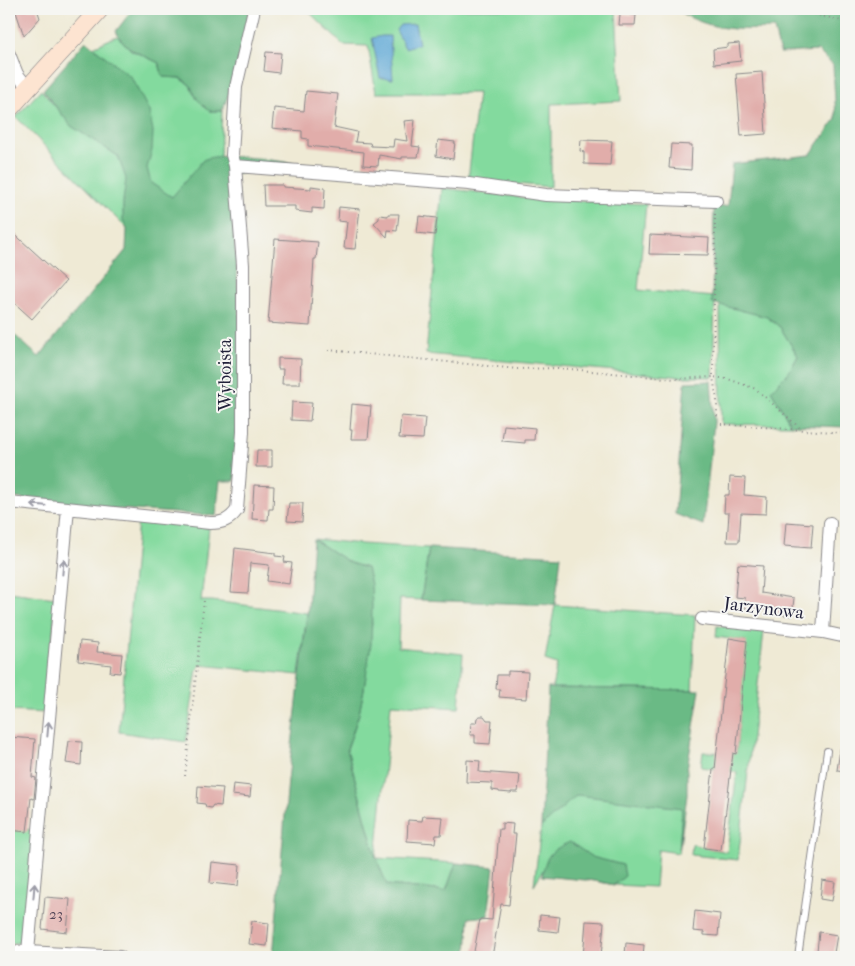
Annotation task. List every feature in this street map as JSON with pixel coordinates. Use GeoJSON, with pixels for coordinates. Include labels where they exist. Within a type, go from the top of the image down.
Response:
{"type":"FeatureCollection","features":[{"type":"Feature","properties":{"kind":"main road"},"geometry":{"type":"LineString","coordinates":[[9,109],[100,9]]}},
{"type":"Feature","properties":{"kind":"street","name":"Wyboista"},"geometry":{"type":"LineString","coordinates":[[9,502],[210,523],[225,522],[233,516],[236,510],[243,432],[243,264],[235,166],[232,154],[236,88],[254,9]]}},
{"type":"Feature","properties":{"kind":"street"},"geometry":{"type":"LineString","coordinates":[[9,54],[17,74],[28,88]]}},
{"type":"Feature","properties":{"kind":"street"},"geometry":{"type":"LineString","coordinates":[[235,166],[469,184],[546,195],[716,201]]}},
{"type":"Feature","properties":{"kind":"street"},"geometry":{"type":"LineString","coordinates":[[28,952],[68,508]]}},
{"type":"Feature","properties":{"kind":"street","name":"Jarzynowa"},"geometry":{"type":"LineString","coordinates":[[823,632],[830,523]]}},
{"type":"Feature","properties":{"kind":"street","name":"Jarzynowa"},"geometry":{"type":"LineString","coordinates":[[702,619],[823,632],[846,637]]}},
{"type":"Feature","properties":{"kind":"street"},"geometry":{"type":"LineString","coordinates":[[9,951],[120,957]]}},
{"type":"Feature","properties":{"kind":"lane"},"geometry":{"type":"LineString","coordinates":[[798,957],[827,751]]}},
{"type":"Feature","properties":{"kind":"path"},"geometry":{"type":"LineString","coordinates":[[795,9],[846,22]]}},
{"type":"Feature","properties":{"kind":"path"},"geometry":{"type":"LineString","coordinates":[[716,201],[713,377],[717,401],[717,418]]}},
{"type":"Feature","properties":{"kind":"path"},"geometry":{"type":"LineString","coordinates":[[328,350],[517,369],[559,368],[675,379],[713,377],[728,379],[756,389],[801,429]]}},
{"type":"Feature","properties":{"kind":"path"},"geometry":{"type":"LineString","coordinates":[[721,424],[846,433]]}},
{"type":"Feature","properties":{"kind":"path"},"geometry":{"type":"LineString","coordinates":[[185,776],[204,600]]}},
{"type":"Feature","properties":{"kind":"green space"},"geometry":{"type":"Polygon","coordinates":[[[133,9],[250,9],[234,81],[222,111],[209,111],[197,99],[190,85],[181,78],[163,77],[159,63],[134,51],[123,42],[116,31],[133,9]]]}},
{"type":"Feature","properties":{"kind":"green space"},"geometry":{"type":"Polygon","coordinates":[[[306,9],[616,9],[621,101],[551,104],[551,187],[468,180],[478,93],[376,93],[368,46],[343,45],[306,9]]]}},
{"type":"Feature","properties":{"kind":"green space"},"geometry":{"type":"Polygon","coordinates":[[[684,9],[846,9],[846,427],[791,425],[771,390],[789,372],[798,356],[780,327],[767,317],[712,303],[714,207],[728,206],[732,164],[810,155],[836,119],[833,65],[818,51],[780,53],[774,29],[738,29],[706,24],[683,14],[684,9]]]}},
{"type":"Feature","properties":{"kind":"green space"},"geometry":{"type":"Polygon","coordinates":[[[117,36],[131,50],[159,63],[163,77],[180,78],[190,85],[197,99],[209,111],[222,111],[220,157],[223,175],[173,197],[127,180],[123,211],[127,229],[16,117],[41,90],[72,126],[118,156],[127,179],[91,48],[117,36]]]}},
{"type":"Feature","properties":{"kind":"green space"},"geometry":{"type":"Polygon","coordinates":[[[86,41],[131,77],[149,111],[153,131],[152,150],[147,168],[151,183],[172,197],[203,160],[212,157],[240,157],[312,166],[228,174],[239,298],[239,393],[235,481],[220,481],[216,516],[65,505],[9,497],[9,330],[39,357],[126,250],[127,229],[123,220],[123,201],[126,179],[118,156],[71,126],[43,90],[86,41]]]}},
{"type":"Feature","properties":{"kind":"green space"},"geometry":{"type":"Polygon","coordinates":[[[442,188],[527,198],[646,204],[638,290],[715,297],[713,377],[683,377],[426,354],[442,188]]]}},
{"type":"Feature","properties":{"kind":"green space"},"geometry":{"type":"Polygon","coordinates":[[[720,304],[767,317],[780,327],[798,356],[789,372],[771,390],[791,425],[721,424],[720,304]]]}},
{"type":"Feature","properties":{"kind":"green space"},"geometry":{"type":"Polygon","coordinates":[[[711,381],[714,422],[703,525],[675,514],[685,382],[711,381]]]}},
{"type":"Feature","properties":{"kind":"green space"},"geometry":{"type":"Polygon","coordinates":[[[138,520],[209,528],[201,601],[307,613],[299,675],[201,665],[197,669],[186,742],[119,732],[138,520]]]}},
{"type":"Feature","properties":{"kind":"green space"},"geometry":{"type":"Polygon","coordinates":[[[313,539],[429,548],[421,600],[400,599],[398,647],[463,654],[459,708],[391,704],[376,858],[347,749],[359,714],[364,689],[372,624],[367,568],[350,563],[313,539]]]}},
{"type":"Feature","properties":{"kind":"green space"},"geometry":{"type":"Polygon","coordinates":[[[313,539],[350,563],[367,568],[371,584],[371,644],[359,714],[347,749],[376,858],[387,885],[446,891],[456,863],[494,867],[488,916],[469,918],[467,957],[273,957],[288,780],[308,607],[313,539]]]}},
{"type":"Feature","properties":{"kind":"green space"},"geometry":{"type":"Polygon","coordinates":[[[429,548],[561,556],[555,605],[421,600],[429,548]]]}},
{"type":"Feature","properties":{"kind":"green space"},"geometry":{"type":"Polygon","coordinates":[[[9,592],[56,598],[46,713],[9,711],[9,592]]]}},
{"type":"Feature","properties":{"kind":"green space"},"geometry":{"type":"Polygon","coordinates":[[[555,605],[695,615],[692,690],[552,688],[557,664],[545,660],[555,605]]]}},
{"type":"Feature","properties":{"kind":"green space"},"geometry":{"type":"Polygon","coordinates":[[[717,626],[764,631],[738,860],[691,855],[692,844],[727,852],[737,772],[701,767],[703,752],[736,753],[746,641],[716,637],[717,626]]]}},
{"type":"Feature","properties":{"kind":"green space"},"geometry":{"type":"Polygon","coordinates":[[[548,688],[700,690],[687,769],[687,795],[679,853],[682,808],[577,795],[541,827],[548,688]]]}},
{"type":"Feature","properties":{"kind":"green space"},"geometry":{"type":"Polygon","coordinates":[[[579,792],[682,808],[679,853],[658,850],[655,887],[614,885],[543,870],[534,885],[541,827],[579,792]]]}},
{"type":"Feature","properties":{"kind":"green space"},"geometry":{"type":"Polygon","coordinates":[[[9,828],[35,830],[28,914],[22,943],[9,943],[9,828]]]}},
{"type":"Feature","properties":{"kind":"green space"},"geometry":{"type":"Polygon","coordinates":[[[570,842],[592,857],[623,865],[625,876],[614,885],[596,881],[542,876],[545,863],[550,854],[570,842]]]}},
{"type":"Feature","properties":{"kind":"green space"},"geometry":{"type":"Polygon","coordinates":[[[376,858],[456,863],[446,891],[387,885],[376,858]]]}},
{"type":"Feature","properties":{"kind":"water"},"geometry":{"type":"Polygon","coordinates":[[[415,24],[419,44],[405,48],[396,30],[400,25],[415,24]]]}},
{"type":"Feature","properties":{"kind":"water"},"geometry":{"type":"Polygon","coordinates":[[[390,36],[393,79],[380,78],[372,38],[390,36]]]}},
{"type":"Feature","properties":{"kind":"building"},"geometry":{"type":"Polygon","coordinates":[[[15,9],[37,9],[40,18],[24,36],[15,9]]]}},
{"type":"Feature","properties":{"kind":"building"},"geometry":{"type":"Polygon","coordinates":[[[620,14],[636,15],[635,25],[619,25],[620,14]]]}},
{"type":"Feature","properties":{"kind":"building"},"geometry":{"type":"Polygon","coordinates":[[[739,43],[741,61],[714,64],[713,49],[739,43]]]}},
{"type":"Feature","properties":{"kind":"building"},"geometry":{"type":"Polygon","coordinates":[[[266,52],[281,53],[279,73],[264,71],[266,52]]]}},
{"type":"Feature","properties":{"kind":"building"},"geometry":{"type":"Polygon","coordinates":[[[762,72],[766,134],[741,136],[736,74],[762,72]]]}},
{"type":"Feature","properties":{"kind":"building"},"geometry":{"type":"Polygon","coordinates":[[[306,91],[338,94],[334,127],[357,132],[355,142],[370,143],[371,146],[393,147],[394,139],[407,141],[404,121],[415,120],[412,146],[420,147],[418,157],[402,157],[402,159],[379,155],[378,166],[363,165],[364,152],[308,146],[308,139],[302,138],[302,131],[272,128],[274,108],[304,111],[306,91]]]}},
{"type":"Feature","properties":{"kind":"building"},"geometry":{"type":"Polygon","coordinates":[[[438,140],[455,142],[453,159],[436,156],[438,140]]]}},
{"type":"Feature","properties":{"kind":"building"},"geometry":{"type":"Polygon","coordinates":[[[581,140],[612,141],[610,165],[584,164],[584,152],[580,151],[581,140]]]}},
{"type":"Feature","properties":{"kind":"building"},"geometry":{"type":"Polygon","coordinates":[[[671,144],[692,145],[691,170],[669,168],[671,144]]]}},
{"type":"Feature","properties":{"kind":"building"},"geometry":{"type":"Polygon","coordinates":[[[263,185],[283,185],[283,187],[311,189],[311,186],[325,188],[324,209],[312,208],[312,213],[295,211],[295,206],[264,206],[263,185]]]}},
{"type":"Feature","properties":{"kind":"building"},"geometry":{"type":"Polygon","coordinates":[[[339,207],[360,209],[355,249],[344,248],[347,222],[338,221],[339,207]]]}},
{"type":"Feature","properties":{"kind":"building"},"geometry":{"type":"Polygon","coordinates":[[[388,214],[399,214],[397,231],[388,230],[387,237],[374,223],[379,219],[379,215],[388,216],[388,214]]]}},
{"type":"Feature","properties":{"kind":"building"},"geometry":{"type":"Polygon","coordinates":[[[419,216],[437,218],[435,235],[417,233],[419,216]]]}},
{"type":"Feature","properties":{"kind":"building"},"geometry":{"type":"Polygon","coordinates":[[[9,229],[66,281],[32,319],[9,298],[9,229]]]}},
{"type":"Feature","properties":{"kind":"building"},"geometry":{"type":"Polygon","coordinates":[[[650,235],[709,238],[708,255],[649,254],[650,235]]]}},
{"type":"Feature","properties":{"kind":"building"},"geometry":{"type":"Polygon","coordinates":[[[275,239],[318,242],[316,259],[314,259],[310,326],[268,323],[275,239]]]}},
{"type":"Feature","properties":{"kind":"building"},"geometry":{"type":"Polygon","coordinates":[[[278,358],[301,359],[300,384],[282,384],[283,369],[278,369],[278,358]]]}},
{"type":"Feature","properties":{"kind":"building"},"geometry":{"type":"Polygon","coordinates":[[[292,402],[312,403],[310,421],[291,420],[292,402]]]}},
{"type":"Feature","properties":{"kind":"building"},"geometry":{"type":"Polygon","coordinates":[[[352,404],[371,406],[368,439],[351,439],[352,404]]]}},
{"type":"Feature","properties":{"kind":"building"},"geometry":{"type":"Polygon","coordinates":[[[401,416],[425,418],[423,439],[399,438],[401,416]]]}},
{"type":"Feature","properties":{"kind":"building"},"geometry":{"type":"Polygon","coordinates":[[[504,425],[535,428],[534,440],[525,440],[525,443],[502,441],[504,425]]]}},
{"type":"Feature","properties":{"kind":"building"},"geometry":{"type":"Polygon","coordinates":[[[257,450],[272,450],[272,467],[256,467],[257,450]]]}},
{"type":"Feature","properties":{"kind":"building"},"geometry":{"type":"Polygon","coordinates":[[[730,477],[745,478],[744,495],[767,497],[766,514],[741,513],[739,542],[727,542],[729,513],[724,513],[725,495],[729,495],[730,477]]]}},
{"type":"Feature","properties":{"kind":"building"},"geometry":{"type":"Polygon","coordinates":[[[254,485],[274,486],[273,509],[269,509],[268,520],[252,519],[254,485]]]}},
{"type":"Feature","properties":{"kind":"building"},"geometry":{"type":"Polygon","coordinates":[[[289,503],[303,503],[302,522],[287,521],[289,503]]]}},
{"type":"Feature","properties":{"kind":"building"},"geometry":{"type":"Polygon","coordinates":[[[786,522],[813,524],[811,548],[784,546],[786,522]]]}},
{"type":"Feature","properties":{"kind":"building"},"geometry":{"type":"Polygon","coordinates":[[[235,548],[275,553],[275,556],[285,557],[284,562],[292,563],[289,584],[267,581],[269,565],[250,563],[248,593],[231,592],[235,548]]]}},
{"type":"Feature","properties":{"kind":"building"},"geometry":{"type":"Polygon","coordinates":[[[738,564],[763,566],[761,593],[794,598],[792,616],[770,613],[771,610],[744,608],[745,598],[735,597],[738,564]]]}},
{"type":"Feature","properties":{"kind":"building"},"geometry":{"type":"Polygon","coordinates":[[[729,638],[747,641],[736,754],[733,753],[721,850],[704,848],[713,769],[715,769],[729,638]]]}},
{"type":"Feature","properties":{"kind":"building"},"geometry":{"type":"Polygon","coordinates":[[[80,641],[98,643],[97,652],[122,654],[120,673],[110,672],[111,665],[78,661],[80,641]]]}},
{"type":"Feature","properties":{"kind":"building"},"geometry":{"type":"Polygon","coordinates":[[[508,671],[528,672],[526,699],[499,697],[500,689],[496,689],[497,675],[508,675],[508,671]]]}},
{"type":"Feature","properties":{"kind":"building"},"geometry":{"type":"Polygon","coordinates":[[[484,716],[487,720],[492,720],[490,744],[475,743],[475,735],[470,735],[471,723],[476,723],[477,718],[484,716]]]}},
{"type":"Feature","properties":{"kind":"building"},"geometry":{"type":"Polygon","coordinates":[[[9,737],[35,739],[32,777],[36,778],[34,799],[31,798],[27,832],[9,830],[9,737]]]}},
{"type":"Feature","properties":{"kind":"building"},"geometry":{"type":"Polygon","coordinates":[[[69,741],[82,742],[81,765],[66,763],[69,741]]]}},
{"type":"Feature","properties":{"kind":"building"},"geometry":{"type":"Polygon","coordinates":[[[841,744],[846,744],[846,771],[837,770],[841,744]]]}},
{"type":"Feature","properties":{"kind":"building"},"geometry":{"type":"Polygon","coordinates":[[[467,760],[480,761],[479,772],[520,775],[518,792],[511,793],[492,790],[492,783],[466,782],[467,760]]]}},
{"type":"Feature","properties":{"kind":"building"},"geometry":{"type":"Polygon","coordinates":[[[233,784],[251,786],[250,797],[232,795],[233,784]]]}},
{"type":"Feature","properties":{"kind":"building"},"geometry":{"type":"Polygon","coordinates":[[[198,786],[223,788],[221,806],[213,805],[211,808],[206,807],[205,804],[197,803],[198,786]]]}},
{"type":"Feature","properties":{"kind":"building"},"geometry":{"type":"Polygon","coordinates":[[[423,816],[443,817],[441,835],[436,835],[435,843],[407,841],[408,820],[422,821],[423,816]]]}},
{"type":"Feature","properties":{"kind":"building"},"geometry":{"type":"Polygon","coordinates":[[[502,823],[513,824],[512,834],[516,834],[509,905],[501,904],[492,957],[473,957],[480,919],[492,920],[499,829],[502,829],[502,823]]]}},
{"type":"Feature","properties":{"kind":"building"},"geometry":{"type":"Polygon","coordinates":[[[212,862],[240,865],[238,886],[210,883],[212,862]]]}},
{"type":"Feature","properties":{"kind":"building"},"geometry":{"type":"Polygon","coordinates":[[[822,880],[835,882],[832,901],[820,899],[822,880]]]}},
{"type":"Feature","properties":{"kind":"building"},"geometry":{"type":"Polygon","coordinates":[[[45,897],[70,899],[67,932],[42,929],[45,897]]]}},
{"type":"Feature","properties":{"kind":"building"},"geometry":{"type":"Polygon","coordinates":[[[695,911],[720,914],[718,936],[704,935],[704,932],[693,931],[695,911]]]}},
{"type":"Feature","properties":{"kind":"building"},"geometry":{"type":"Polygon","coordinates":[[[540,915],[560,917],[558,932],[539,930],[540,915]]]}},
{"type":"Feature","properties":{"kind":"building"},"geometry":{"type":"Polygon","coordinates":[[[252,921],[269,923],[267,946],[249,944],[252,921]]]}},
{"type":"Feature","properties":{"kind":"building"},"geometry":{"type":"Polygon","coordinates":[[[586,921],[604,922],[601,957],[583,957],[586,921]]]}},
{"type":"Feature","properties":{"kind":"building"},"geometry":{"type":"Polygon","coordinates":[[[819,932],[837,935],[834,953],[817,951],[819,932]]]}},
{"type":"Feature","properties":{"kind":"building"},"geometry":{"type":"Polygon","coordinates":[[[626,943],[644,945],[643,957],[625,955],[626,943]]]}}]}
